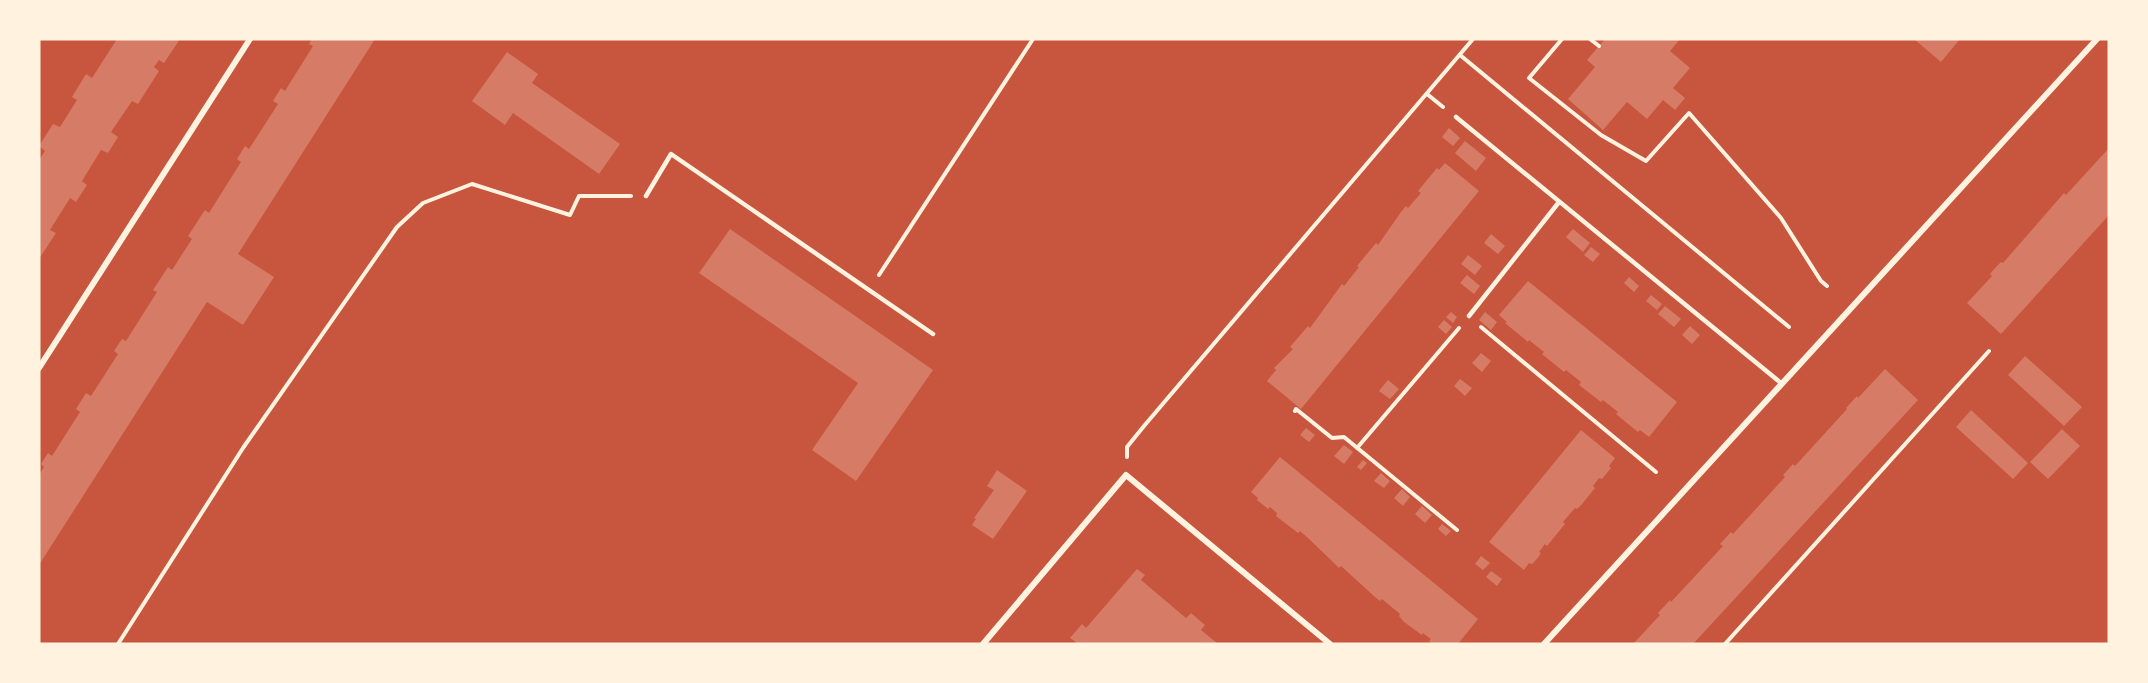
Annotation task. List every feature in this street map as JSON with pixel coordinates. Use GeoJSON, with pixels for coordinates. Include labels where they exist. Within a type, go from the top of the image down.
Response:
{"type":"FeatureCollection","features":[{"type":"Feature","properties":{"kind":"street"},"geometry":{"type":"LineString","coordinates":[[39,368],[250,39]]}},
{"type":"Feature","properties":{"kind":"street"},"geometry":{"type":"LineString","coordinates":[[1544,644],[2097,39]]}},
{"type":"Feature","properties":{"kind":"street"},"geometry":{"type":"LineString","coordinates":[[983,644],[1126,475],[1330,644]]}},
{"type":"Feature","properties":{"kind":"lane"},"geometry":{"type":"LineString","coordinates":[[1456,117],[1781,383]]}},
{"type":"Feature","properties":{"kind":"lane"},"geometry":{"type":"LineString","coordinates":[[646,196],[672,154],[933,334]]}},
{"type":"Feature","properties":{"kind":"lane"},"geometry":{"type":"LineString","coordinates":[[1469,316],[1559,202]]}},
{"type":"Feature","properties":{"kind":"path"},"geometry":{"type":"LineString","coordinates":[[869,290],[1033,39]]}},
{"type":"Feature","properties":{"kind":"path"},"geometry":{"type":"LineString","coordinates":[[1126,475],[1127,447],[1473,39]]}},
{"type":"Feature","properties":{"kind":"path"},"geometry":{"type":"LineString","coordinates":[[1562,39],[1529,78],[1601,135],[1646,161],[1689,113],[1781,218],[1821,281],[1827,286]]}},
{"type":"Feature","properties":{"kind":"path"},"geometry":{"type":"LineString","coordinates":[[1590,39],[1599,46]]}},
{"type":"Feature","properties":{"kind":"path"},"geometry":{"type":"LineString","coordinates":[[1460,55],[1790,327]]}},
{"type":"Feature","properties":{"kind":"path"},"geometry":{"type":"LineString","coordinates":[[118,644],[243,448],[397,227],[423,203],[472,184],[570,215],[579,196],[646,196]]}},
{"type":"Feature","properties":{"kind":"path"},"geometry":{"type":"LineString","coordinates":[[1357,448],[1469,316],[1656,472]]}},
{"type":"Feature","properties":{"kind":"path"},"geometry":{"type":"LineString","coordinates":[[1725,644],[1989,351]]}},
{"type":"Feature","properties":{"kind":"path"},"geometry":{"type":"LineString","coordinates":[[1295,411],[1296,409],[1332,438],[1344,437],[1457,530]]}},
{"type":"Feature","properties":{"kind":"building"},"geometry":{"type":"Polygon","coordinates":[[[117,39],[180,39],[164,63],[159,60],[154,67],[159,71],[138,104],[132,101],[111,132],[118,137],[108,153],[101,150],[82,181],[87,185],[76,202],[70,198],[50,230],[56,233],[39,259],[39,160],[45,151],[39,146],[53,124],[60,127],[77,100],[72,97],[86,74],[92,78],[117,39]]]}},
{"type":"Feature","properties":{"kind":"building"},"geometry":{"type":"Polygon","coordinates":[[[312,39],[375,39],[238,254],[274,277],[243,325],[207,302],[39,565],[39,475],[44,467],[41,464],[48,453],[52,456],[80,412],[76,409],[86,393],[91,396],[118,354],[114,351],[122,339],[126,341],[157,292],[153,290],[168,267],[172,270],[192,239],[188,236],[205,210],[209,213],[241,162],[237,159],[245,146],[249,149],[278,104],[273,101],[281,88],[285,91],[313,46],[309,44],[312,39]]]}},
{"type":"Feature","properties":{"kind":"building"},"geometry":{"type":"Polygon","coordinates":[[[1605,39],[1680,39],[1670,51],[1690,68],[1673,88],[1685,98],[1675,110],[1663,100],[1647,119],[1627,102],[1603,130],[1568,99],[1595,67],[1587,60],[1605,39]]]}},
{"type":"Feature","properties":{"kind":"building"},"geometry":{"type":"Polygon","coordinates":[[[1914,39],[1960,39],[1941,62],[1914,39]]]}},
{"type":"Feature","properties":{"kind":"building"},"geometry":{"type":"Polygon","coordinates":[[[507,52],[538,74],[532,83],[620,144],[599,174],[513,113],[505,125],[472,101],[507,52]]]}},
{"type":"Feature","properties":{"kind":"building"},"geometry":{"type":"Polygon","coordinates":[[[1449,128],[1460,138],[1453,146],[1442,137],[1449,128]]]}},
{"type":"Feature","properties":{"kind":"building"},"geometry":{"type":"Polygon","coordinates":[[[1465,141],[1486,158],[1476,171],[1455,153],[1465,141]]]}},
{"type":"Feature","properties":{"kind":"building"},"geometry":{"type":"Polygon","coordinates":[[[2109,148],[2109,215],[2001,334],[1967,303],[1992,276],[1990,274],[1996,267],[2001,262],[2003,263],[2064,193],[2066,195],[2109,148]]]}},
{"type":"Feature","properties":{"kind":"building"},"geometry":{"type":"Polygon","coordinates":[[[1445,163],[1479,191],[1301,409],[1267,381],[1276,370],[1274,368],[1293,349],[1290,347],[1308,326],[1310,328],[1376,243],[1378,245],[1406,206],[1408,208],[1421,193],[1418,191],[1437,168],[1439,170],[1445,163]]]}},
{"type":"Feature","properties":{"kind":"building"},"geometry":{"type":"Polygon","coordinates":[[[730,229],[933,370],[856,481],[812,450],[858,383],[699,273],[730,229]]]}},
{"type":"Feature","properties":{"kind":"building"},"geometry":{"type":"Polygon","coordinates":[[[1573,229],[1590,243],[1583,252],[1566,237],[1573,229]]]}},
{"type":"Feature","properties":{"kind":"building"},"geometry":{"type":"Polygon","coordinates":[[[1491,234],[1505,246],[1498,254],[1484,243],[1491,234]]]}},
{"type":"Feature","properties":{"kind":"building"},"geometry":{"type":"Polygon","coordinates":[[[1591,247],[1600,254],[1593,262],[1584,255],[1591,247]]]}},
{"type":"Feature","properties":{"kind":"building"},"geometry":{"type":"Polygon","coordinates":[[[1468,255],[1482,266],[1475,275],[1461,264],[1468,255]]]}},
{"type":"Feature","properties":{"kind":"building"},"geometry":{"type":"Polygon","coordinates":[[[1467,275],[1480,286],[1474,294],[1460,283],[1467,275]]]}},
{"type":"Feature","properties":{"kind":"building"},"geometry":{"type":"Polygon","coordinates":[[[1629,277],[1639,286],[1634,292],[1624,283],[1629,277]]]}},
{"type":"Feature","properties":{"kind":"building"},"geometry":{"type":"Polygon","coordinates":[[[1528,281],[1677,402],[1649,437],[1640,430],[1638,432],[1616,414],[1618,412],[1579,385],[1581,382],[1566,370],[1564,372],[1542,354],[1544,352],[1505,323],[1507,322],[1499,315],[1528,281]]]}},
{"type":"Feature","properties":{"kind":"building"},"geometry":{"type":"Polygon","coordinates":[[[1651,295],[1662,304],[1657,310],[1646,301],[1651,295]]]}},
{"type":"Feature","properties":{"kind":"building"},"geometry":{"type":"Polygon","coordinates":[[[1665,306],[1681,319],[1674,327],[1658,314],[1665,306]]]}},
{"type":"Feature","properties":{"kind":"building"},"geometry":{"type":"Polygon","coordinates":[[[1451,312],[1457,317],[1453,323],[1446,317],[1451,312]]]}},
{"type":"Feature","properties":{"kind":"building"},"geometry":{"type":"Polygon","coordinates":[[[1485,312],[1497,322],[1491,330],[1479,320],[1485,312]]]}},
{"type":"Feature","properties":{"kind":"building"},"geometry":{"type":"Polygon","coordinates":[[[1444,320],[1452,327],[1446,334],[1438,327],[1444,320]]]}},
{"type":"Feature","properties":{"kind":"building"},"geometry":{"type":"Polygon","coordinates":[[[1690,326],[1700,335],[1692,344],[1682,335],[1690,326]]]}},
{"type":"Feature","properties":{"kind":"building"},"geometry":{"type":"Polygon","coordinates":[[[1481,353],[1491,361],[1482,372],[1472,363],[1481,353]]]}},
{"type":"Feature","properties":{"kind":"building"},"geometry":{"type":"Polygon","coordinates":[[[2025,356],[2082,407],[2064,426],[2008,375],[2025,356]]]}},
{"type":"Feature","properties":{"kind":"building"},"geometry":{"type":"Polygon","coordinates":[[[1885,369],[1918,400],[1693,644],[1634,643],[1660,615],[1658,613],[1723,546],[1720,544],[1731,532],[1733,534],[1785,477],[1783,475],[1793,464],[1795,466],[1857,396],[1858,398],[1885,369]]]}},
{"type":"Feature","properties":{"kind":"building"},"geometry":{"type":"Polygon","coordinates":[[[1460,379],[1472,388],[1465,396],[1454,386],[1460,379]]]}},
{"type":"Feature","properties":{"kind":"building"},"geometry":{"type":"Polygon","coordinates":[[[1388,380],[1399,389],[1390,399],[1379,391],[1388,380]]]}},
{"type":"Feature","properties":{"kind":"building"},"geometry":{"type":"Polygon","coordinates":[[[1971,410],[2028,463],[2013,479],[1956,427],[1971,410]]]}},
{"type":"Feature","properties":{"kind":"building"},"geometry":{"type":"Polygon","coordinates":[[[1306,428],[1315,435],[1309,442],[1300,435],[1306,428]]]}},
{"type":"Feature","properties":{"kind":"building"},"geometry":{"type":"Polygon","coordinates":[[[2062,429],[2080,446],[2048,479],[2030,462],[2062,429]]]}},
{"type":"Feature","properties":{"kind":"building"},"geometry":{"type":"Polygon","coordinates":[[[1581,430],[1615,458],[1609,466],[1611,468],[1602,479],[1599,478],[1593,486],[1595,488],[1563,522],[1565,524],[1547,546],[1545,544],[1537,559],[1532,564],[1529,563],[1524,570],[1489,542],[1581,430]]]}},
{"type":"Feature","properties":{"kind":"building"},"geometry":{"type":"Polygon","coordinates":[[[1344,445],[1353,452],[1344,464],[1334,456],[1344,445]]]}},
{"type":"Feature","properties":{"kind":"building"},"geometry":{"type":"Polygon","coordinates":[[[1280,457],[1478,619],[1458,644],[1432,644],[1429,641],[1431,639],[1404,622],[1400,614],[1382,599],[1380,601],[1375,597],[1341,566],[1339,568],[1300,531],[1298,533],[1276,516],[1277,513],[1270,507],[1268,509],[1257,500],[1258,498],[1251,492],[1280,457]]]}},
{"type":"Feature","properties":{"kind":"building"},"geometry":{"type":"Polygon","coordinates":[[[1363,460],[1367,463],[1361,470],[1357,467],[1363,460]]]}},
{"type":"Feature","properties":{"kind":"building"},"geometry":{"type":"Polygon","coordinates":[[[997,470],[1027,491],[993,539],[972,525],[976,519],[974,518],[994,490],[987,486],[997,470]]]}},
{"type":"Feature","properties":{"kind":"building"},"geometry":{"type":"Polygon","coordinates":[[[1381,473],[1390,481],[1384,488],[1374,481],[1381,473]]]}},
{"type":"Feature","properties":{"kind":"building"},"geometry":{"type":"Polygon","coordinates":[[[1402,489],[1410,497],[1403,506],[1394,498],[1402,489]]]}},
{"type":"Feature","properties":{"kind":"building"},"geometry":{"type":"Polygon","coordinates":[[[1422,506],[1432,515],[1425,523],[1415,514],[1422,506]]]}},
{"type":"Feature","properties":{"kind":"building"},"geometry":{"type":"Polygon","coordinates":[[[1442,524],[1451,531],[1446,536],[1438,529],[1442,524]]]}},
{"type":"Feature","properties":{"kind":"building"},"geometry":{"type":"Polygon","coordinates":[[[1481,556],[1490,563],[1483,570],[1475,564],[1481,556]]]}},
{"type":"Feature","properties":{"kind":"building"},"geometry":{"type":"Polygon","coordinates":[[[1137,569],[1145,575],[1141,580],[1186,618],[1191,613],[1205,625],[1201,630],[1218,644],[1074,644],[1076,642],[1070,638],[1082,624],[1086,628],[1137,569]]]}},
{"type":"Feature","properties":{"kind":"building"},"geometry":{"type":"Polygon","coordinates":[[[1491,571],[1502,579],[1497,586],[1486,577],[1491,571]]]}}]}
